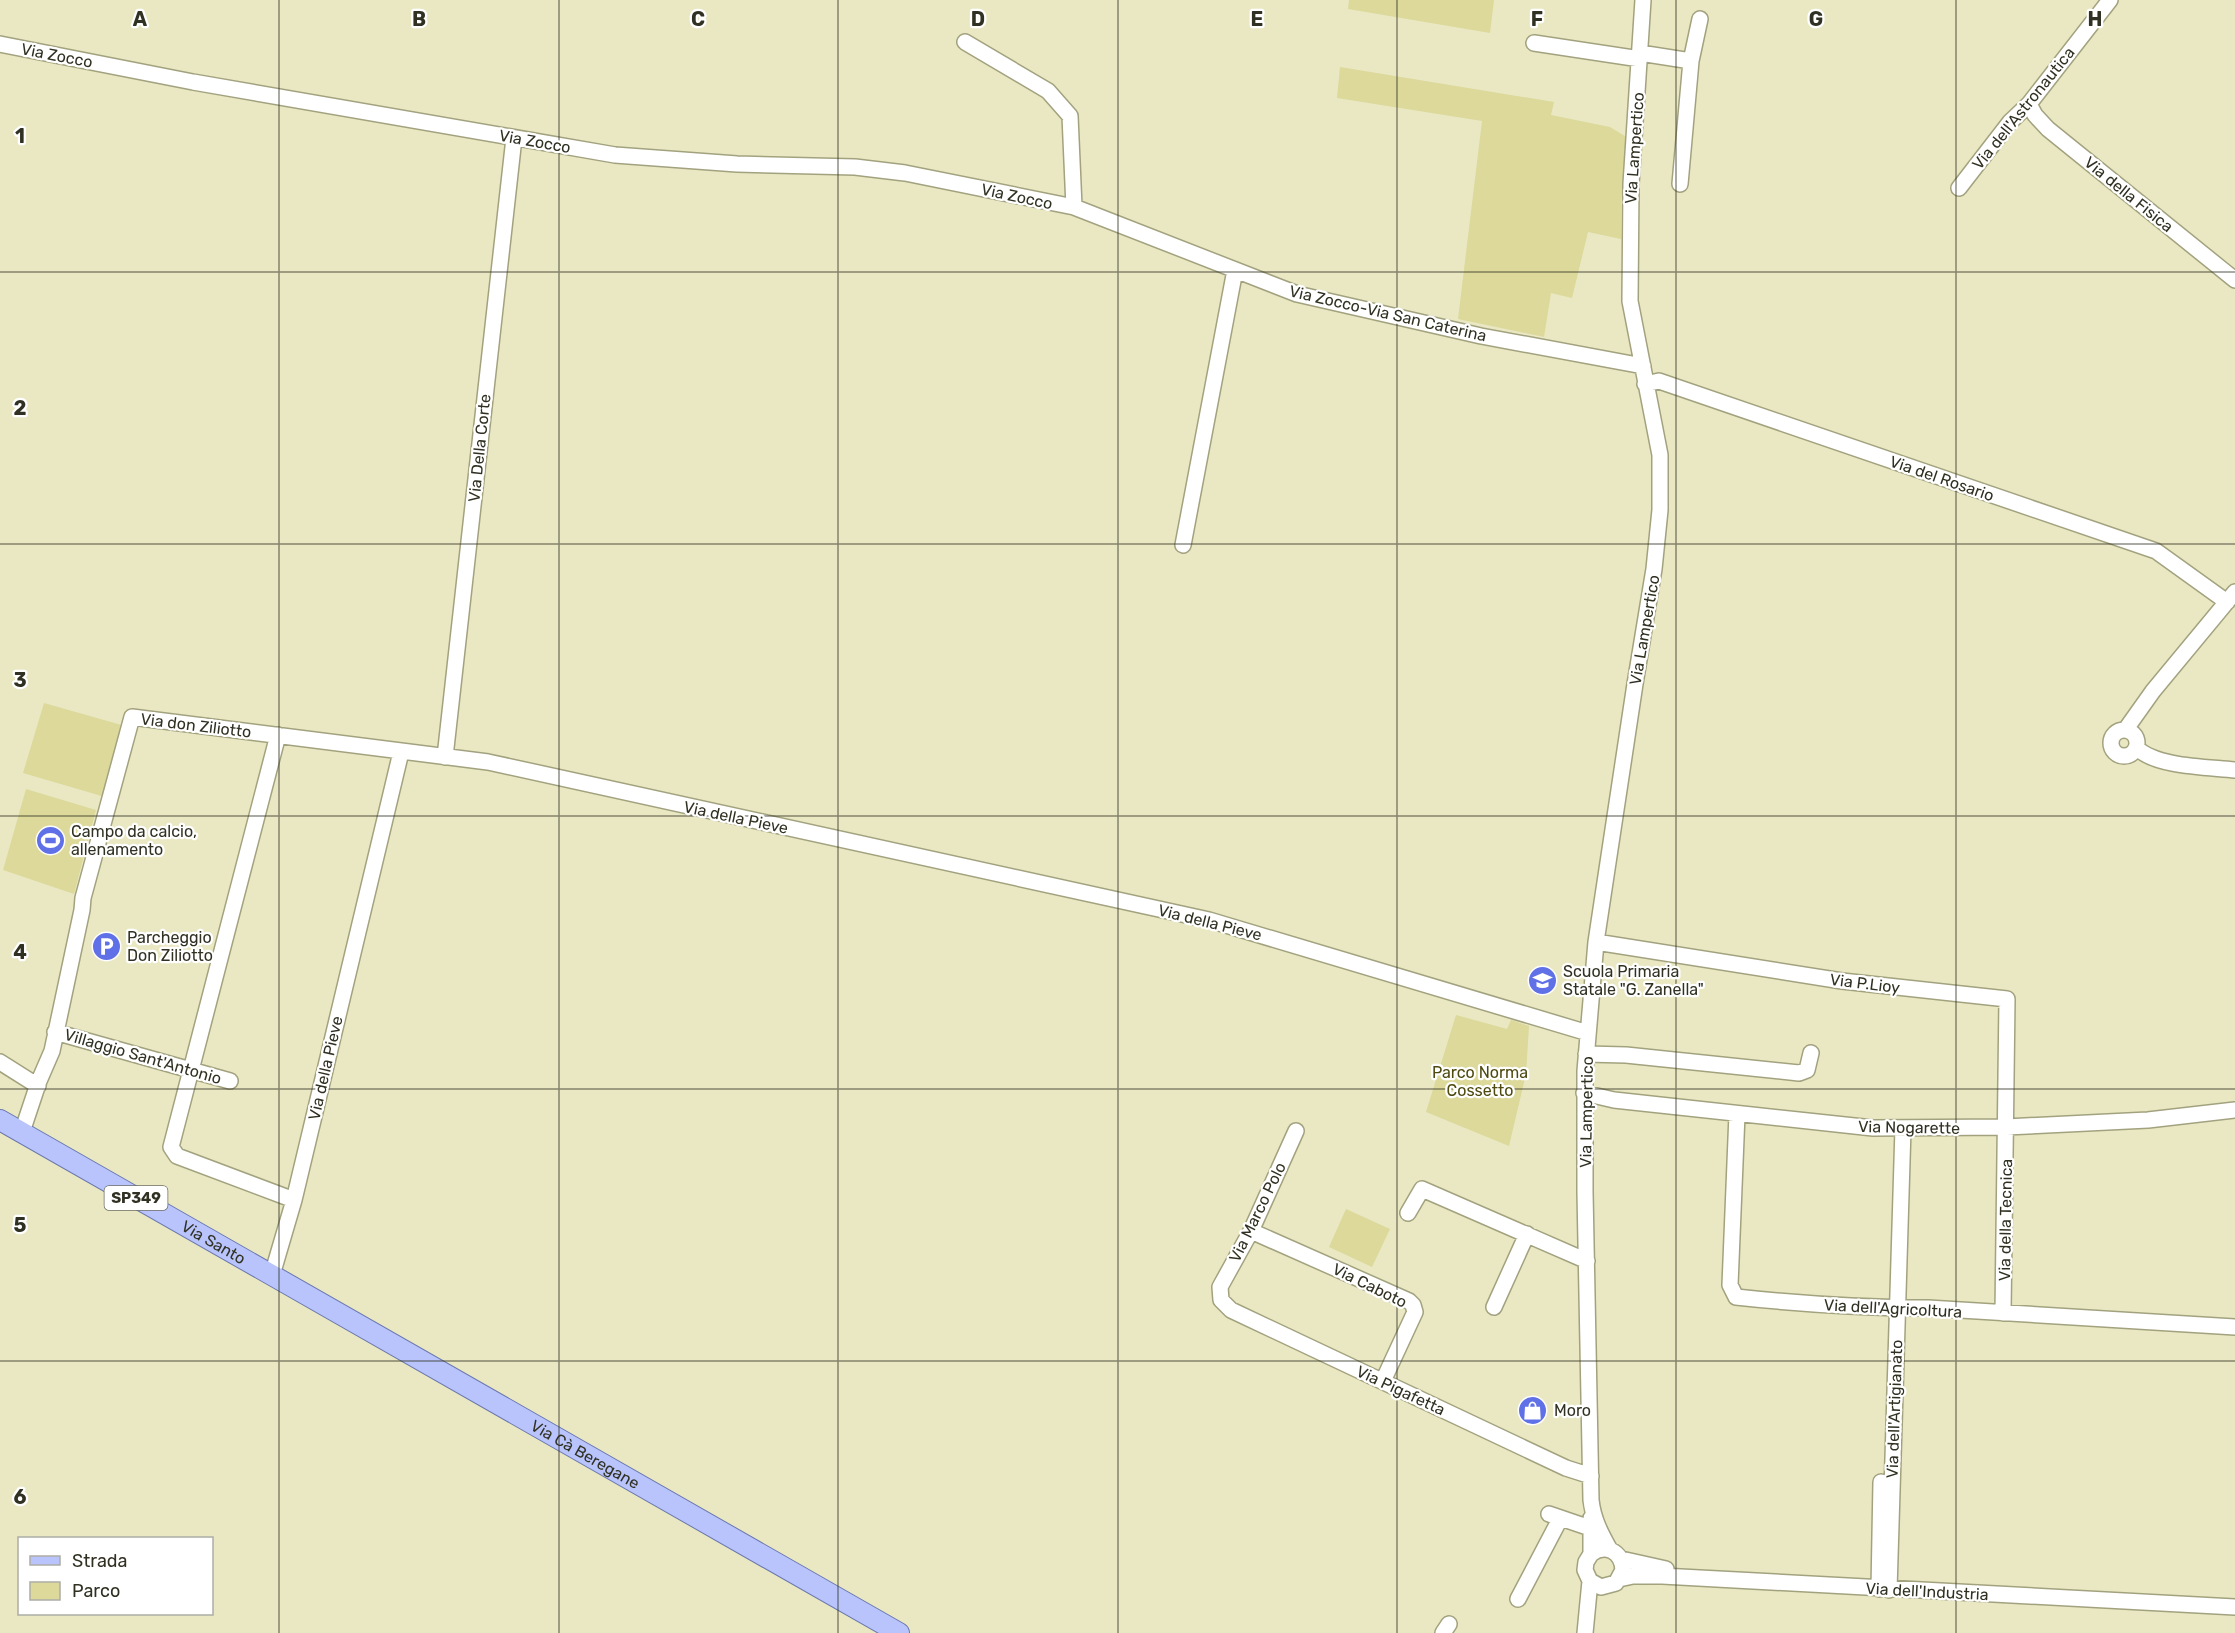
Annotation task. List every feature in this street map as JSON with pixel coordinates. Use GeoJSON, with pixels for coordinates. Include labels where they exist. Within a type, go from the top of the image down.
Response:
{"type":"FeatureCollection","features":[{"type":"Feature","properties":{"kind":"main road","name":"Via Santo"},"geometry":{"type":"LineString","coordinates":[[0,1120],[272,1275]]}},
{"type":"Feature","properties":{"kind":"main road","name":"Via Cà Beregane"},"geometry":{"type":"LineString","coordinates":[[272,1275],[899,1633]]}},
{"type":"Feature","properties":{"kind":"street","name":"Via Lampertico"},"geometry":{"type":"LineString","coordinates":[[1586,1628],[1590,1581],[1585,1566],[1591,1554],[1592,1512],[1584,1093],[1586,1053],[1596,942],[1654,569],[1660,510],[1660,455],[1630,301],[1631,184],[1643,0]]}},
{"type":"Feature","properties":{"kind":"street","name":"Via dell'Astronautica"},"geometry":{"type":"LineString","coordinates":[[1959,188],[2010,122],[2029,104],[2110,0]]}},
{"type":"Feature","properties":{"kind":"street"},"geometry":{"type":"LineString","coordinates":[[1680,184],[1691,61],[1700,19]]}},
{"type":"Feature","properties":{"kind":"street"},"geometry":{"type":"LineString","coordinates":[[965,42],[1048,91],[1070,116],[1074,207]]}},
{"type":"Feature","properties":{"kind":"street","name":"Via Zocco"},"geometry":{"type":"LineString","coordinates":[[0,44],[182,80],[615,155],[738,164],[855,167],[904,173],[1074,207]]}},
{"type":"Feature","properties":{"kind":"street"},"geometry":{"type":"LineString","coordinates":[[1534,44],[1691,61]]}},
{"type":"Feature","properties":{"kind":"street","name":"Via della Fisica"},"geometry":{"type":"LineString","coordinates":[[2029,104],[2035,115],[2048,129],[2235,280]]}},
{"type":"Feature","properties":{"kind":"street","name":"Via Della Corte"},"geometry":{"type":"LineString","coordinates":[[445,757],[514,138]]}},
{"type":"Feature","properties":{"kind":"street","name":"Via Zocco-Via San Caterina"},"geometry":{"type":"LineString","coordinates":[[1074,207],[1297,294],[1481,336],[1643,366]]}},
{"type":"Feature","properties":{"kind":"street"},"geometry":{"type":"LineString","coordinates":[[1183,545],[1235,270]]}},
{"type":"Feature","properties":{"kind":"street","name":"Via del Rosario"},"geometry":{"type":"LineString","coordinates":[[1645,384],[1659,381],[2156,551],[2231,597]]}},
{"type":"Feature","properties":{"kind":"street"},"geometry":{"type":"LineString","coordinates":[[2137,748],[2131,754],[2123,756],[2112,749],[2112,737],[2118,731],[2126,729],[2153,691],[2231,597]]}},
{"type":"Feature","properties":{"kind":"street","name":"Via don Ziliotto"},"geometry":{"type":"LineString","coordinates":[[22,1132],[52,1051],[83,898],[132,717],[401,752]]}},
{"type":"Feature","properties":{"kind":"street"},"geometry":{"type":"LineString","coordinates":[[2126,729],[2136,736],[2137,748],[2143,755],[2158,760],[2235,770]]}},
{"type":"Feature","properties":{"kind":"street"},"geometry":{"type":"LineString","coordinates":[[278,735],[171,1148],[177,1156],[294,1200]]}},
{"type":"Feature","properties":{"kind":"street","name":"Via della Pieve"},"geometry":{"type":"LineString","coordinates":[[272,1275],[294,1200],[401,752],[488,762],[1209,920],[1588,1033]]}},
{"type":"Feature","properties":{"kind":"street","name":"Via P.Lioy"},"geometry":{"type":"LineString","coordinates":[[1596,942],[1842,981],[2007,999],[2006,1127]]}},
{"type":"Feature","properties":{"kind":"street","name":"Villaggio Sant'Antonio"},"geometry":{"type":"LineString","coordinates":[[55,1032],[230,1081]]}},
{"type":"Feature","properties":{"kind":"street"},"geometry":{"type":"LineString","coordinates":[[1586,1053],[1626,1054],[1799,1073],[1807,1070],[1811,1053]]}},
{"type":"Feature","properties":{"kind":"street"},"geometry":{"type":"LineString","coordinates":[[0,1062],[38,1086]]}},
{"type":"Feature","properties":{"kind":"street","name":"Via Nogarette"},"geometry":{"type":"LineString","coordinates":[[1584,1093],[1614,1100],[1864,1127],[2006,1127],[2148,1120],[2235,1110]]}},
{"type":"Feature","properties":{"kind":"street","name":"Via dell'Agricoltura"},"geometry":{"type":"LineString","coordinates":[[1737,1114],[1730,1285],[1736,1297],[1786,1302],[1928,1308],[2235,1327]]}},
{"type":"Feature","properties":{"kind":"street","name":"Via della Tecnica"},"geometry":{"type":"LineString","coordinates":[[2003,1313],[2006,1127]]}},
{"type":"Feature","properties":{"kind":"street","name":"Via dell'Artigianato"},"geometry":{"type":"LineString","coordinates":[[1884,1586],[1892,1308],[1904,1128]]}},
{"type":"Feature","properties":{"kind":"street","name":"Via Marco Polo"},"geometry":{"type":"LineString","coordinates":[[1220,1293],[1220,1287],[1251,1231],[1296,1131]]}},
{"type":"Feature","properties":{"kind":"street"},"geometry":{"type":"LineString","coordinates":[[1408,1213],[1422,1189],[1587,1261]]}},
{"type":"Feature","properties":{"kind":"street","name":"Via Caboto"},"geometry":{"type":"LineString","coordinates":[[1251,1231],[1409,1300],[1414,1312],[1383,1381]]}},
{"type":"Feature","properties":{"kind":"street"},"geometry":{"type":"LineString","coordinates":[[1494,1307],[1527,1233]]}},
{"type":"Feature","properties":{"kind":"street","name":"Via Pigafetta"},"geometry":{"type":"LineString","coordinates":[[1220,1293],[1221,1300],[1231,1310],[1566,1468],[1591,1476]]}},
{"type":"Feature","properties":{"kind":"street","name":"Via Lampertico"},"geometry":{"type":"LineString","coordinates":[[1586,1628],[1599,1594],[1613,1583],[1623,1569],[1616,1554],[1599,1530],[1592,1512]]}},
{"type":"Feature","properties":{"kind":"street"},"geometry":{"type":"LineString","coordinates":[[1518,1599],[1554,1516],[1590,1528]]}},
{"type":"Feature","properties":{"kind":"street"},"geometry":{"type":"LineString","coordinates":[[1591,1554],[1597,1550],[1616,1554]]}},
{"type":"Feature","properties":{"kind":"street","name":"Via dell'Industria"},"geometry":{"type":"LineString","coordinates":[[1616,1554],[1662,1569],[1884,1586],[2235,1607]]}},
{"type":"Feature","properties":{"kind":"street","name":"Via dell'Industria"},"geometry":{"type":"LineString","coordinates":[[1613,1583],[1633,1576],[1662,1576],[2235,1600]]}},
{"type":"Feature","properties":{"kind":"street"},"geometry":{"type":"LineString","coordinates":[[1590,1581],[1601,1587],[1613,1583]]}},
{"type":"Feature","properties":{"kind":"green space"},"geometry":{"type":"Polygon","coordinates":[[[1349,0],[1494,0],[1490,33],[1348,9],[1349,0]]]}},
{"type":"Feature","properties":{"kind":"green space"},"geometry":{"type":"Polygon","coordinates":[[[1340,67],[1554,102],[1551,115],[1610,127],[1628,138],[1621,201],[1621,239],[1588,232],[1572,298],[1551,293],[1544,337],[1458,319],[1482,121],[1337,98],[1340,67]]]}},
{"type":"Feature","properties":{"kind":"green space","name":"Campo da calcio, allenamento"},"geometry":{"type":"Polygon","coordinates":[[[44,703],[125,726],[105,797],[23,773],[44,703]]]}},
{"type":"Feature","properties":{"kind":"green space","name":"Campo da calcio, allenamento"},"geometry":{"type":"Polygon","coordinates":[[[26,789],[96,810],[74,894],[3,870],[26,789]]]}},
{"type":"Feature","properties":{"kind":"green space","name":"Parco Norma Cossetto"},"geometry":{"type":"Polygon","coordinates":[[[1456,1015],[1507,1029],[1511,1020],[1529,1026],[1526,1074],[1509,1146],[1426,1112],[1456,1015]]]}},
{"type":"Feature","properties":{"kind":"green space"},"geometry":{"type":"Polygon","coordinates":[[[1346,1209],[1390,1229],[1372,1267],[1329,1247],[1346,1209]]]}},
{"type":"Feature","properties":{"kind":"place","name":"Campo da calcio, allenamento"},"geometry":{"type":"Point","coordinates":[50,840]}},
{"type":"Feature","properties":{"kind":"place","name":"Parcheggio Don Ziliotto"},"geometry":{"type":"Point","coordinates":[106,946]}},
{"type":"Feature","properties":{"kind":"place","name":"Scuola Primaria Statale \"G. Zanella\""},"geometry":{"type":"Point","coordinates":[1542,980]}},
{"type":"Feature","properties":{"kind":"place","name":"Moro"},"geometry":{"type":"Point","coordinates":[1533,1410]}}]}
